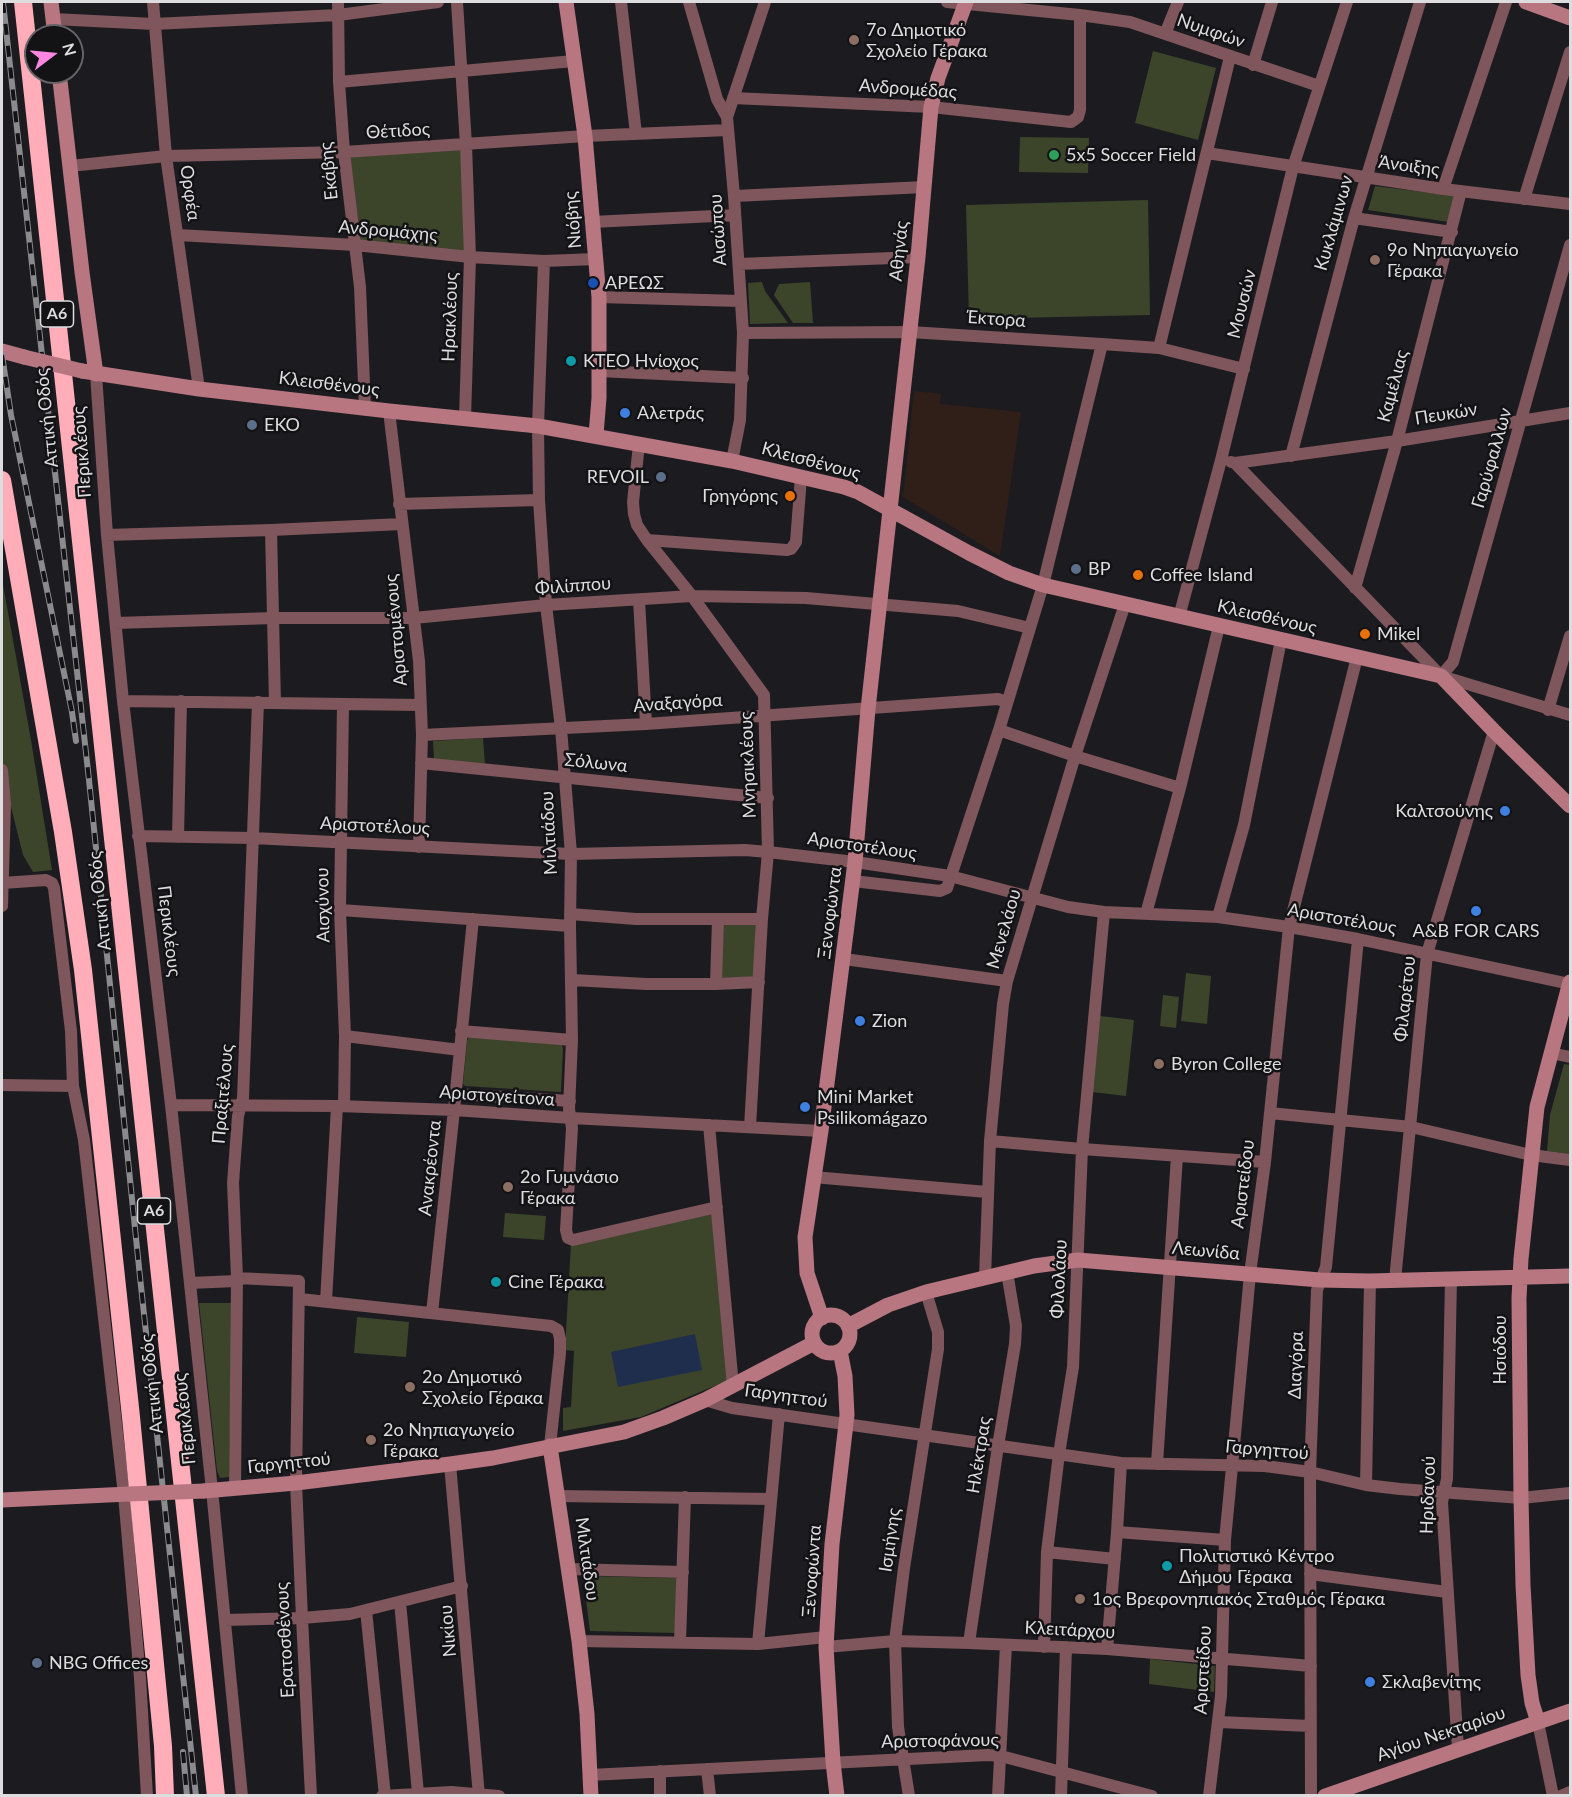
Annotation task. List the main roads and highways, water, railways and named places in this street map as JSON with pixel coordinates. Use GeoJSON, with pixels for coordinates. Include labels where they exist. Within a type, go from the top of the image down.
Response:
{"type":"FeatureCollection","features":[{"type":"Feature","properties":{"kind":"highway","name":"Αττική Οδός"},"geometry":{"type":"LineString","coordinates":[[23,2],[216,1796]]}},
{"type":"Feature","properties":{"kind":"highway","name":"Αττική Οδός"},"geometry":{"type":"LineString","coordinates":[[2,480],[63,832],[83,970],[133,1441],[163,1746],[165,1796]]}},
{"type":"Feature","properties":{"kind":"water"},"geometry":{"type":"Polygon","coordinates":[[[695,1334],[702,1370],[618,1387],[611,1352],[695,1334]]]}},
{"type":"Feature","properties":{"kind":"railway"},"geometry":{"type":"LineString","coordinates":[[3,2],[89,780],[196,1796]]}},
{"type":"Feature","properties":{"kind":"railway"},"geometry":{"type":"LineString","coordinates":[[2,355],[11,415],[76,741]]}},
{"type":"Feature","properties":{"kind":"railway"},"geometry":{"type":"LineString","coordinates":[[183,1752],[187,1796]]}},
{"type":"Feature","properties":{"kind":"place","name":"7o Δημοτικό Σχολείο Γέρακα"},"geometry":{"type":"Point","coordinates":[854,40]}},
{"type":"Feature","properties":{"kind":"place","name":"5x5 Soccer Field"},"geometry":{"type":"Point","coordinates":[1054,155]}},
{"type":"Feature","properties":{"kind":"place","name":"9ο Νηπιαγωγείο Γέρακα"},"geometry":{"type":"Point","coordinates":[1375,260]}},
{"type":"Feature","properties":{"kind":"place","name":"ΑΡΕΩΣ"},"geometry":{"type":"Point","coordinates":[593,283]}},
{"type":"Feature","properties":{"kind":"place","name":"ΚΤΕΟ Hνίοχος"},"geometry":{"type":"Point","coordinates":[571,361]}},
{"type":"Feature","properties":{"kind":"place","name":"Αλετράς"},"geometry":{"type":"Point","coordinates":[625,413]}},
{"type":"Feature","properties":{"kind":"place","name":"ΕΚΟ"},"geometry":{"type":"Point","coordinates":[252,425]}},
{"type":"Feature","properties":{"kind":"place","name":"REVOIL"},"geometry":{"type":"Point","coordinates":[661,477]}},
{"type":"Feature","properties":{"kind":"place","name":"Γρηγόρης"},"geometry":{"type":"Point","coordinates":[790,496]}},
{"type":"Feature","properties":{"kind":"place","name":"BP"},"geometry":{"type":"Point","coordinates":[1076,569]}},
{"type":"Feature","properties":{"kind":"place","name":"Coffee Island"},"geometry":{"type":"Point","coordinates":[1138,575]}},
{"type":"Feature","properties":{"kind":"place","name":"Mikel"},"geometry":{"type":"Point","coordinates":[1365,634]}},
{"type":"Feature","properties":{"kind":"place","name":"Καλτσούνης"},"geometry":{"type":"Point","coordinates":[1505,811]}},
{"type":"Feature","properties":{"kind":"place","name":"A&B FOR CARS"},"geometry":{"type":"Point","coordinates":[1476,911]}},
{"type":"Feature","properties":{"kind":"place","name":"Zion"},"geometry":{"type":"Point","coordinates":[860,1021]}},
{"type":"Feature","properties":{"kind":"place","name":"Byron College"},"geometry":{"type":"Point","coordinates":[1159,1064]}},
{"type":"Feature","properties":{"kind":"place","name":"Mini Market Psilikomágazo"},"geometry":{"type":"Point","coordinates":[805,1107]}},
{"type":"Feature","properties":{"kind":"place","name":"2ο Γυμνάσιο Γέρακα"},"geometry":{"type":"Point","coordinates":[508,1187]}},
{"type":"Feature","properties":{"kind":"place","name":"Cine Γέρακα"},"geometry":{"type":"Point","coordinates":[496,1282]}},
{"type":"Feature","properties":{"kind":"place","name":"2ο Δημοτικό Σχολείο Γέρακα"},"geometry":{"type":"Point","coordinates":[410,1387]}},
{"type":"Feature","properties":{"kind":"place","name":"2ο Νηπιαγωγείο Γέρακα"},"geometry":{"type":"Point","coordinates":[371,1440]}},
{"type":"Feature","properties":{"kind":"place","name":"Πολιτιστικό Κέντρο Δήμου Γέρακα"},"geometry":{"type":"Point","coordinates":[1167,1566]}},
{"type":"Feature","properties":{"kind":"place","name":"1ος Βρεφονηπιακός Σταθμός Γέρακα"},"geometry":{"type":"Point","coordinates":[1080,1599]}},
{"type":"Feature","properties":{"kind":"place","name":"NBG Offices"},"geometry":{"type":"Point","coordinates":[37,1663]}},
{"type":"Feature","properties":{"kind":"place","name":"Σκλαβενίτης"},"geometry":{"type":"Point","coordinates":[1370,1682]}}]}
